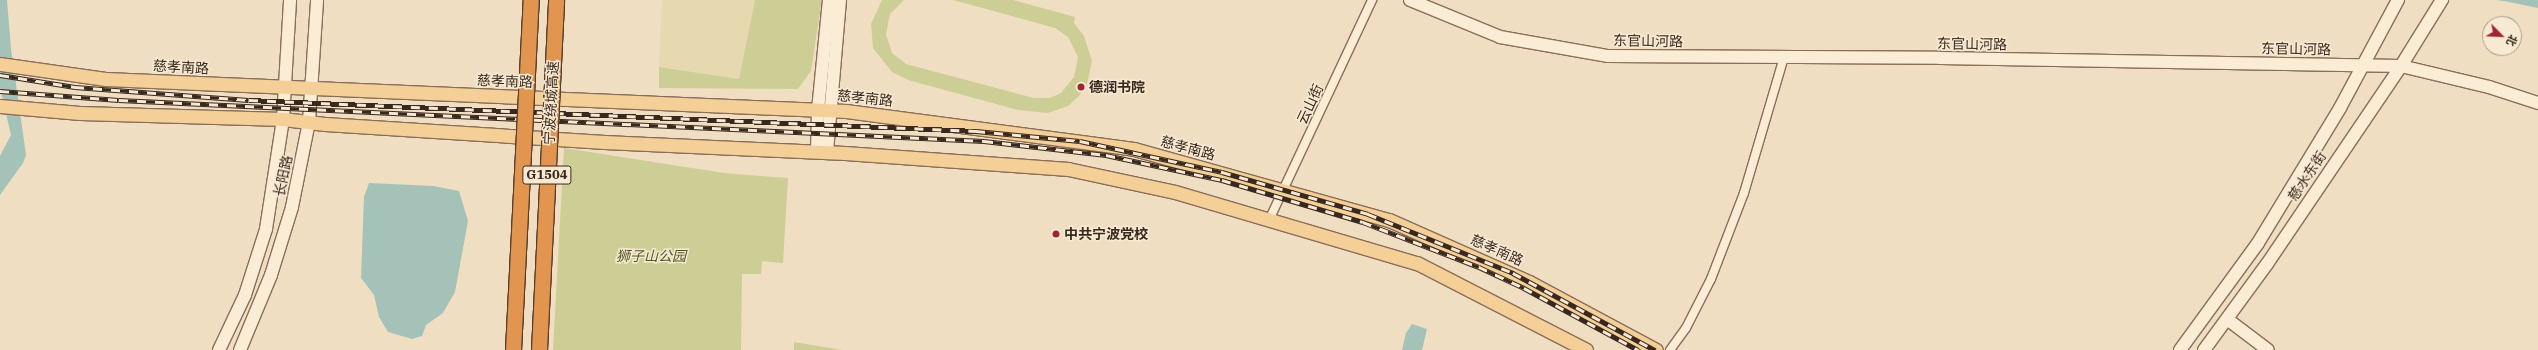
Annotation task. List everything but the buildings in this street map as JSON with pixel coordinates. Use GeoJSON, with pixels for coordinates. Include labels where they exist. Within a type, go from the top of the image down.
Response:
{"type":"FeatureCollection","features":[{"type":"Feature","properties":{"kind":"highway","name":"宁波绕城高速"},"geometry":{"type":"LineString","coordinates":[[513,350],[531,0]]}},
{"type":"Feature","properties":{"kind":"highway","name":"宁波绕城高速"},"geometry":{"type":"LineString","coordinates":[[539,350],[556,0]]}},
{"type":"Feature","properties":{"kind":"main road","name":"长阳路"},"geometry":{"type":"LineString","coordinates":[[219,350],[245,295],[266,229],[283,119],[283,87],[290,0]]}},
{"type":"Feature","properties":{"kind":"main road","name":"长阳路"},"geometry":{"type":"LineString","coordinates":[[240,350],[271,275],[292,207],[309,122],[317,0]]}},
{"type":"Feature","properties":{"kind":"main road"},"geometry":{"type":"LineString","coordinates":[[822,152],[823,110],[830,0]]}},
{"type":"Feature","properties":{"kind":"main road"},"geometry":{"type":"LineString","coordinates":[[823,110],[840,0]]}},
{"type":"Feature","properties":{"kind":"main road","name":"东官山河路"},"geometry":{"type":"LineString","coordinates":[[1410,0],[1500,37],[1608,56],[1784,57],[2401,66],[2489,87],[2538,103]]}},
{"type":"Feature","properties":{"kind":"main road","name":"慈水东街"},"geometry":{"type":"LineString","coordinates":[[2180,350],[2258,243],[2340,108],[2398,0]]}},
{"type":"Feature","properties":{"kind":"main road","name":"慈水东街"},"geometry":{"type":"LineString","coordinates":[[2204,350],[2267,264],[2401,66],[2442,0]]}},
{"type":"Feature","properties":{"kind":"main road","name":"慈孝南路"},"geometry":{"type":"LineString","coordinates":[[0,64],[106,79],[823,110],[1134,150],[1389,220],[1529,282],[1656,350]]}},
{"type":"Feature","properties":{"kind":"main road"},"geometry":{"type":"LineString","coordinates":[[0,106],[36,109],[283,119],[604,142],[822,152],[1068,169],[1174,192],[1270,218],[1417,263],[1586,350]]}},
{"type":"Feature","properties":{"kind":"main road"},"geometry":{"type":"LineString","coordinates":[[2227,319],[2268,350]]}},
{"type":"Feature","properties":{"kind":"street","name":"云山街"},"geometry":{"type":"LineString","coordinates":[[1270,218],[1372,0]]}},
{"type":"Feature","properties":{"kind":"street"},"geometry":{"type":"LineString","coordinates":[[1670,350],[1686,328],[1711,279],[1744,193],[1784,57]]}},
{"type":"Feature","properties":{"kind":"shaded area"},"geometry":{"type":"Polygon","coordinates":[[[662,0],[755,0],[739,79],[659,67],[662,0]]]}},
{"type":"Feature","properties":{"kind":"green space"},"geometry":{"type":"Polygon","coordinates":[[[755,0],[822,0],[811,71],[798,89],[659,88],[659,67],[739,79],[755,0]]]}},
{"type":"Feature","properties":{"kind":"green space"},"geometry":{"type":"Polygon","coordinates":[[[882,0],[904,0],[890,14],[886,34],[892,53],[906,64],[1034,98],[1050,98],[1061,93],[1074,77],[1078,57],[1068,37],[1055,28],[953,0],[1013,0],[1075,17],[1074,23],[1084,36],[1092,61],[1087,84],[1079,96],[1068,106],[1048,113],[1018,110],[908,80],[892,72],[873,48],[871,24],[882,0]]]}},
{"type":"Feature","properties":{"kind":"green space","name":"狮子山公园"},"geometry":{"type":"Polygon","coordinates":[[[564,148],[724,173],[788,178],[783,263],[762,261],[761,274],[742,274],[741,350],[553,350],[564,148]]]}},
{"type":"Feature","properties":{"kind":"green space"},"geometry":{"type":"Polygon","coordinates":[[[794,342],[842,350],[794,350],[794,342]]]}},
{"type":"Feature","properties":{"kind":"water"},"geometry":{"type":"Polygon","coordinates":[[[0,0],[7,0],[11,49],[26,155],[23,163],[0,195],[0,156],[11,135],[0,88],[0,0]]]}},
{"type":"Feature","properties":{"kind":"water"},"geometry":{"type":"Polygon","coordinates":[[[2496,0],[2538,0],[2538,8],[2504,1],[2496,0]]]}},
{"type":"Feature","properties":{"kind":"water"},"geometry":{"type":"Polygon","coordinates":[[[369,183],[433,186],[459,191],[468,221],[455,292],[443,313],[426,325],[422,336],[412,339],[388,332],[379,317],[374,295],[361,278],[364,197],[369,183]]]}},
{"type":"Feature","properties":{"kind":"water"},"geometry":{"type":"Polygon","coordinates":[[[1412,324],[1427,329],[1422,350],[1402,350],[1406,333],[1412,324]]]}},
{"type":"Feature","properties":{"kind":"railway"},"geometry":{"type":"LineString","coordinates":[[0,75],[75,87],[249,100],[976,131],[1080,141],[1222,172],[1368,214],[1513,273],[1655,350]]}},
{"type":"Feature","properties":{"kind":"railway"},"geometry":{"type":"LineString","coordinates":[[0,91],[119,100],[984,141],[1106,155],[1222,180],[1363,222],[1479,267],[1524,288],[1638,350]]}},
{"type":"Feature","properties":{"kind":"place","name":"德润书院"},"geometry":{"type":"Point","coordinates":[1081,87]}},
{"type":"Feature","properties":{"kind":"place","name":"中共宁波党校"},"geometry":{"type":"Point","coordinates":[1056,234]}}]}
